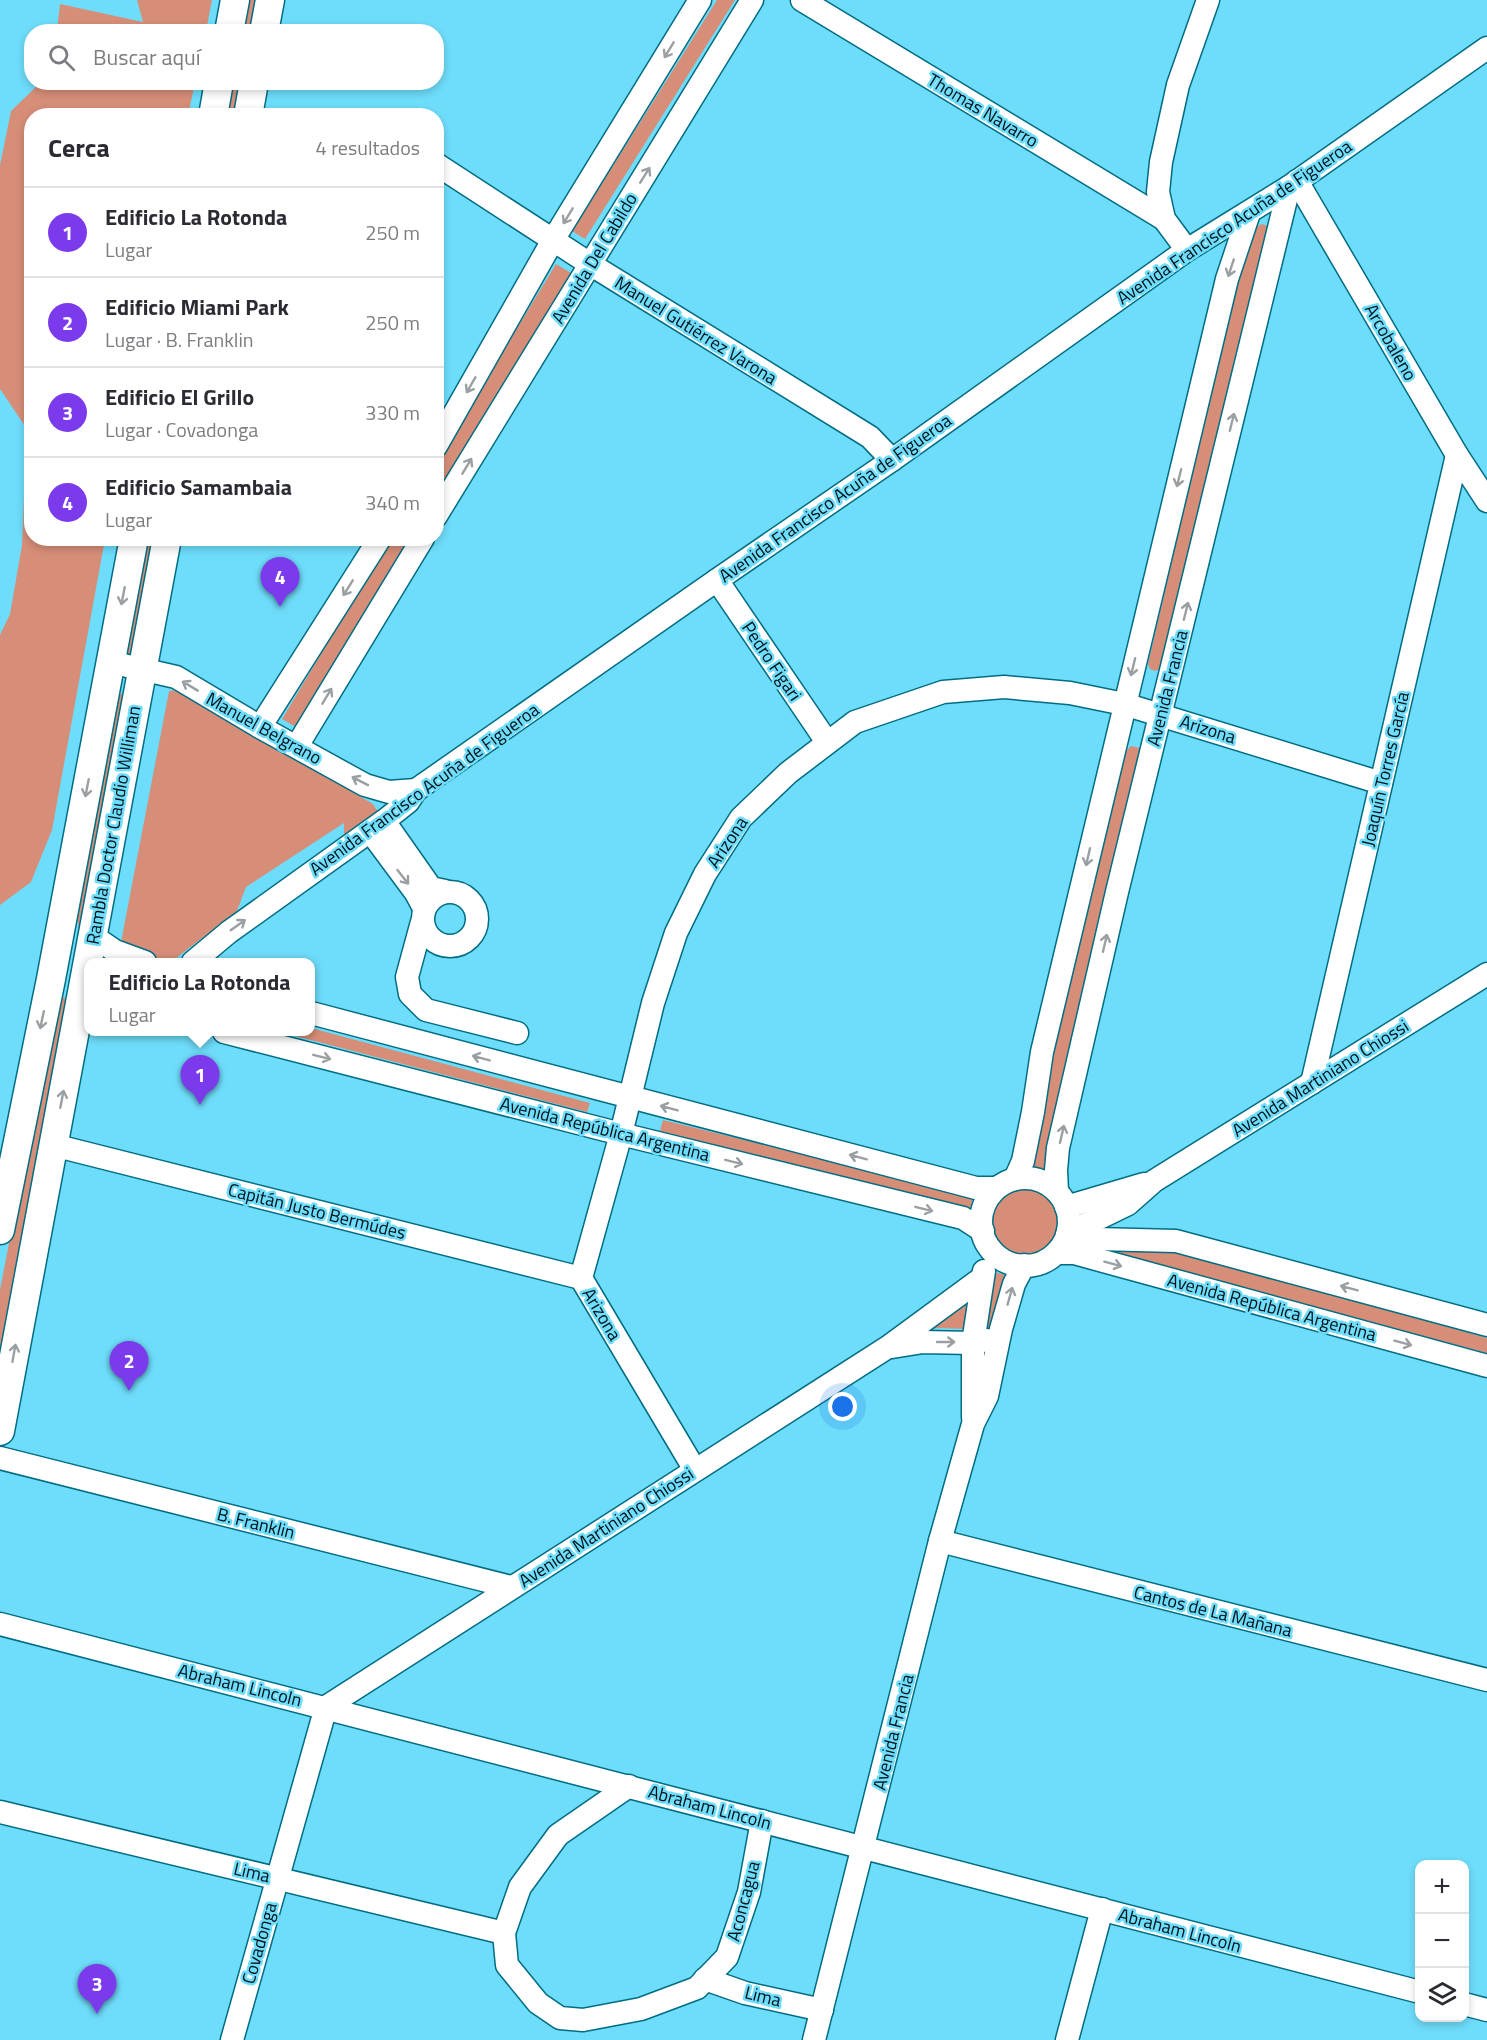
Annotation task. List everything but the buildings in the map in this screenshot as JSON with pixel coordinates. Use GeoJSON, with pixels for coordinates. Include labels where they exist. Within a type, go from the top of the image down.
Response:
{"type":"FeatureCollection","features":[{"type":"Feature","properties":{"kind":"main road"},"geometry":{"type":"LineString","coordinates":[[230,24],[235,0]]}},
{"type":"Feature","properties":{"kind":"main road"},"geometry":{"type":"LineString","coordinates":[[266,24],[270,0]]}},
{"type":"Feature","properties":{"kind":"main road"},"geometry":{"type":"LineString","coordinates":[[214,108],[218,90]]}},
{"type":"Feature","properties":{"kind":"main road"},"geometry":{"type":"LineString","coordinates":[[249,108],[253,90]]}},
{"type":"Feature","properties":{"kind":"main road","name":"Rambla Doctor Claudio Williman"},"geometry":{"type":"LineString","coordinates":[[0,1230],[51,979],[132,546]]}},
{"type":"Feature","properties":{"kind":"main road","name":"Rambla Doctor Claudio Williman"},"geometry":{"type":"LineString","coordinates":[[90,958],[141,669],[165,546]]}},
{"type":"Feature","properties":{"kind":"main road","name":"Rambla Doctor Claudio Williman"},"geometry":{"type":"LineString","coordinates":[[0,1431],[53,1145],[81,1037],[84,1013]]}},
{"type":"Feature","properties":{"kind":"street"},"geometry":{"type":"LineString","coordinates":[[444,432],[553,240],[700,0]]}},
{"type":"Feature","properties":{"kind":"street","name":"Avenida Del Cabildo"},"geometry":{"type":"LineString","coordinates":[[444,503],[753,0]]}},
{"type":"Feature","properties":{"kind":"street","name":"Thomas Navarro"},"geometry":{"type":"LineString","coordinates":[[802,0],[1164,219]]}},
{"type":"Feature","properties":{"kind":"street"},"geometry":{"type":"LineString","coordinates":[[1187,250],[1164,219],[1158,192],[1161,162],[1178,85],[1208,0]]}},
{"type":"Feature","properties":{"kind":"street","name":"Avenida Francisco Acuña de Figueroa"},"geometry":{"type":"LineString","coordinates":[[199,958],[229,932],[377,826],[408,802],[416,790],[891,460],[1187,250],[1293,184],[1485,52]]}},
{"type":"Feature","properties":{"kind":"street","name":"Manuel Gutiérrez Varona"},"geometry":{"type":"LineString","coordinates":[[444,169],[590,264],[870,437],[891,460]]}},
{"type":"Feature","properties":{"kind":"street","name":"Arcobaleno"},"geometry":{"type":"LineString","coordinates":[[1293,184],[1487,501]]}},
{"type":"Feature","properties":{"kind":"street","name":"Avenida Francia"},"geometry":{"type":"LineString","coordinates":[[1061,1199],[1058,1148],[1160,714],[1293,184]]}},
{"type":"Feature","properties":{"kind":"street","name":"Avenida Francia"},"geometry":{"type":"LineString","coordinates":[[1006,1184],[1023,1161],[1042,1052],[1124,704],[1227,279],[1249,213]]}},
{"type":"Feature","properties":{"kind":"street","name":"Joaquín Torres García"},"geometry":{"type":"LineString","coordinates":[[1312,1083],[1457,455]]}},
{"type":"Feature","properties":{"kind":"street"},"geometry":{"type":"LineString","coordinates":[[260,727],[375,546]]}},
{"type":"Feature","properties":{"kind":"street"},"geometry":{"type":"LineString","coordinates":[[297,746],[418,546]]}},
{"type":"Feature","properties":{"kind":"street","name":"Pedro Figari"},"geometry":{"type":"LineString","coordinates":[[717,580],[827,742]]}},
{"type":"Feature","properties":{"kind":"street","name":"Manuel Belgrano"},"geometry":{"type":"LineString","coordinates":[[110,662],[176,677],[365,785],[389,792],[416,790]]}},
{"type":"Feature","properties":{"kind":"street","name":"Arizona"},"geometry":{"type":"LineString","coordinates":[[695,1470],[581,1278],[631,1098],[653,1004],[676,933],[705,874],[741,818],[788,773],[855,722],[943,692],[1004,687],[1070,693],[1124,704],[1381,783]]}},
{"type":"Feature","properties":{"kind":"street"},"geometry":{"type":"LineString","coordinates":[[377,826],[431,888],[460,893],[471,901],[477,915],[476,929],[467,940],[454,946],[440,944],[428,936],[416,893],[377,826]]}},
{"type":"Feature","properties":{"kind":"street"},"geometry":{"type":"LineString","coordinates":[[445,891],[432,897],[423,915],[407,977],[410,994],[426,1010],[517,1033]]}},
{"type":"Feature","properties":{"kind":"street"},"geometry":{"type":"LineString","coordinates":[[93,936],[115,951],[132,958]]}},
{"type":"Feature","properties":{"kind":"street","name":"Avenida Martiniano Chiossi"},"geometry":{"type":"LineString","coordinates":[[1064,1240],[1128,1204],[1154,1181],[1487,974]]}},
{"type":"Feature","properties":{"kind":"street"},"geometry":{"type":"LineString","coordinates":[[51,979],[84,996]]}},
{"type":"Feature","properties":{"kind":"street","name":"Avenida República Argentina"},"geometry":{"type":"LineString","coordinates":[[315,1014],[975,1188],[1006,1184]]}},
{"type":"Feature","properties":{"kind":"street","name":"Avenida República Argentina"},"geometry":{"type":"LineString","coordinates":[[240,1036],[621,1134],[963,1218],[986,1239]]}},
{"type":"Feature","properties":{"kind":"street","name":"Capitán Justo Bermúdes"},"geometry":{"type":"LineString","coordinates":[[53,1145],[581,1278]]}},
{"type":"Feature","properties":{"kind":"street"},"geometry":{"type":"LineString","coordinates":[[1027,1178],[1039,1180],[1061,1199],[1069,1219],[1064,1240],[1041,1262],[1024,1265],[1005,1260],[986,1239],[983,1208],[1006,1184],[1027,1178]]}},
{"type":"Feature","properties":{"kind":"street","name":"Avenida Martiniano Chiossi"},"geometry":{"type":"LineString","coordinates":[[1061,1199],[1154,1181]]}},
{"type":"Feature","properties":{"kind":"street","name":"Avenida Francia"},"geometry":{"type":"LineString","coordinates":[[973,1424],[973,1343],[986,1239]]}},
{"type":"Feature","properties":{"kind":"street"},"geometry":{"type":"LineString","coordinates":[[1064,1240],[1176,1241],[1487,1325]]}},
{"type":"Feature","properties":{"kind":"street","name":"Avenida República Argentina"},"geometry":{"type":"LineString","coordinates":[[1064,1240],[1074,1253],[1487,1366]]}},
{"type":"Feature","properties":{"kind":"street","name":"Avenida Francia"},"geometry":{"type":"LineString","coordinates":[[814,2040],[940,1541],[973,1424],[987,1396],[1001,1329],[1014,1284],[1024,1265]]}},
{"type":"Feature","properties":{"kind":"street","name":"Avenida Martiniano Chiossi"},"geometry":{"type":"LineString","coordinates":[[326,1707],[888,1347],[982,1278]]}},
{"type":"Feature","properties":{"kind":"street","name":"Avenida Martiniano Chiossi"},"geometry":{"type":"LineString","coordinates":[[888,1347],[923,1342],[973,1343],[985,1341],[1001,1329]]}},
{"type":"Feature","properties":{"kind":"street","name":"B. Franklin"},"geometry":{"type":"LineString","coordinates":[[0,1458],[511,1587]]}},
{"type":"Feature","properties":{"kind":"street","name":"Cantos de La Mañana"},"geometry":{"type":"LineString","coordinates":[[940,1541],[1487,1680]]}},
{"type":"Feature","properties":{"kind":"street","name":"Abraham Lincoln"},"geometry":{"type":"LineString","coordinates":[[0,1624],[1415,1991]]}},
{"type":"Feature","properties":{"kind":"street","name":"Covadonga"},"geometry":{"type":"LineString","coordinates":[[231,2040],[326,1707]]}},
{"type":"Feature","properties":{"kind":"street","name":"Aconcagua"},"geometry":{"type":"LineString","coordinates":[[629,1786],[558,1835],[520,1887],[504,1933],[507,1965],[538,2003],[560,2018],[583,2020],[641,2009],[697,1988],[727,1957],[749,1892],[762,1821]]}},
{"type":"Feature","properties":{"kind":"street","name":"Lima"},"geometry":{"type":"LineString","coordinates":[[0,1812],[504,1933]]}},
{"type":"Feature","properties":{"kind":"street"},"geometry":{"type":"LineString","coordinates":[[1067,2040],[1102,1909]]}},
{"type":"Feature","properties":{"kind":"street","name":"Lima"},"geometry":{"type":"LineString","coordinates":[[705,1979],[745,1993],[822,2010]]}},
{"type":"Feature","properties":{"kind":"street"},"geometry":{"type":"LineString","coordinates":[[1469,2005],[1487,2010]]}},
{"type":"Feature","properties":{"kind":"shaded area"},"geometry":{"type":"Polygon","coordinates":[[[137,0],[212,0],[207,24],[58,24],[60,4],[143,22],[137,0]]]}},
{"type":"Feature","properties":{"kind":"shaded area"},"geometry":{"type":"Polygon","coordinates":[[[247,0],[261,0],[255,24],[245,24],[247,0]]]}},
{"type":"Feature","properties":{"kind":"shaded area"},"geometry":{"type":"Polygon","coordinates":[[[717,0],[735,0],[585,239],[572,231],[717,0]]]}},
{"type":"Feature","properties":{"kind":"shaded area"},"geometry":{"type":"Polygon","coordinates":[[[33,90],[193,90],[190,108],[24,108],[24,425],[0,389],[0,165],[11,111],[33,90]]]}},
{"type":"Feature","properties":{"kind":"shaded area"},"geometry":{"type":"Polygon","coordinates":[[[231,90],[243,90],[241,108],[226,108],[231,90]]]}},
{"type":"Feature","properties":{"kind":"shaded area"},"geometry":{"type":"Polygon","coordinates":[[[1262,224],[1268,226],[1268,231],[1164,667],[1155,671],[1150,669],[1148,664],[1237,282],[1256,227],[1262,224]]]}},
{"type":"Feature","properties":{"kind":"shaded area"},"geometry":{"type":"Polygon","coordinates":[[[556,264],[571,273],[444,483],[444,449],[556,264]]]}},
{"type":"Feature","properties":{"kind":"shaded area"},"geometry":{"type":"Polygon","coordinates":[[[24,499],[24,546],[104,546],[52,830],[31,882],[0,905],[0,635],[10,614],[22,545],[24,499]]]}},
{"type":"Feature","properties":{"kind":"shaded area"},"geometry":{"type":"Polygon","coordinates":[[[143,546],[157,546],[137,652],[130,656],[125,652],[143,546]]]}},
{"type":"Feature","properties":{"kind":"shaded area"},"geometry":{"type":"Polygon","coordinates":[[[386,546],[406,546],[296,727],[282,719],[386,546]]]}},
{"type":"Feature","properties":{"kind":"shaded area"},"geometry":{"type":"Polygon","coordinates":[[[180,690],[373,804],[378,812],[344,835],[344,823],[246,887],[237,911],[176,958],[158,958],[132,949],[121,942],[169,691],[180,690]]]}},
{"type":"Feature","properties":{"kind":"shaded area"},"geometry":{"type":"Polygon","coordinates":[[[117,695],[125,695],[80,934],[74,902],[117,695]]]}},
{"type":"Feature","properties":{"kind":"shaded area"},"geometry":{"type":"Polygon","coordinates":[[[1131,746],[1140,748],[1142,754],[1046,1172],[1031,1169],[1043,1121],[1050,1067],[1126,751],[1131,746]]]}},
{"type":"Feature","properties":{"kind":"shaded area"},"geometry":{"type":"Polygon","coordinates":[[[63,997],[67,999],[0,1364],[0,1290],[55,1003],[63,997]]]}},
{"type":"Feature","properties":{"kind":"shaded area"},"geometry":{"type":"Polygon","coordinates":[[[315,1029],[590,1103],[587,1112],[295,1036],[315,1036],[315,1029]]]}},
{"type":"Feature","properties":{"kind":"shaded area"},"geometry":{"type":"Polygon","coordinates":[[[663,1120],[973,1197],[970,1210],[660,1131],[663,1120]]]}},
{"type":"Feature","properties":{"kind":"shaded area"},"geometry":{"type":"Polygon","coordinates":[[[1019,1188],[1031,1188],[1043,1193],[1053,1203],[1058,1221],[1056,1234],[1043,1249],[1031,1254],[1019,1254],[1007,1249],[997,1239],[992,1227],[992,1215],[997,1203],[1007,1193],[1019,1188]]]}},
{"type":"Feature","properties":{"kind":"shaded area"},"geometry":{"type":"Polygon","coordinates":[[[1076,1245],[1177,1251],[1487,1338],[1487,1353],[1076,1245]]]}},
{"type":"Feature","properties":{"kind":"shaded area"},"geometry":{"type":"Polygon","coordinates":[[[995,1272],[1007,1276],[993,1324],[986,1330],[995,1272]]]}},
{"type":"Feature","properties":{"kind":"shaded area"},"geometry":{"type":"Polygon","coordinates":[[[974,1294],[966,1329],[938,1328],[916,1332],[974,1294]]]}},
{"type":"Feature","properties":{"kind":"place","name":"Edificio Samambaia"},"geometry":{"type":"Point","coordinates":[280,607]}},
{"type":"Feature","properties":{"kind":"place","name":"Edificio La Rotonda"},"geometry":{"type":"Point","coordinates":[200,1105]}},
{"type":"Feature","properties":{"kind":"place","name":"Edificio Miami Park"},"geometry":{"type":"Point","coordinates":[129,1391]}},
{"type":"Feature","properties":{"kind":"place","name":"Edificio El Grillo"},"geometry":{"type":"Point","coordinates":[97,2014]}}]}
